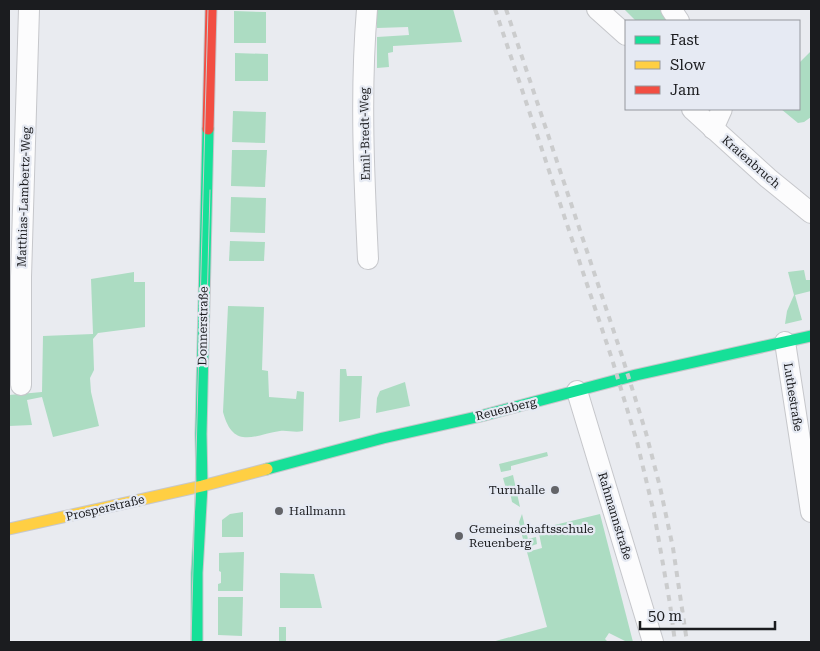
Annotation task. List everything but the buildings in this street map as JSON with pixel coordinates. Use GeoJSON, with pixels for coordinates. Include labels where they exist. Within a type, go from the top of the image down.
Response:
{"type":"FeatureCollection","features":[{"type":"Feature","properties":{"kind":"main road","name":"Donnerstraße"},"geometry":{"type":"LineString","coordinates":[[197,642],[198,556],[202,486],[201,425],[211,9]]}},
{"type":"Feature","properties":{"kind":"main road","name":"Reuenberg"},"geometry":{"type":"LineString","coordinates":[[202,486],[383,438],[481,416],[636,374],[811,336]]}},
{"type":"Feature","properties":{"kind":"main road","name":"Prosperstraße"},"geometry":{"type":"LineString","coordinates":[[9,529],[202,486]]}},
{"type":"Feature","properties":{"kind":"street","name":"Matthias-Lambertz-Weg"},"geometry":{"type":"LineString","coordinates":[[21,385],[21,277],[29,9]]}},
{"type":"Feature","properties":{"kind":"street","name":"Emil-Bredt-Weg"},"geometry":{"type":"LineString","coordinates":[[367,9],[364,103],[368,259]]}},
{"type":"Feature","properties":{"kind":"street"},"geometry":{"type":"LineString","coordinates":[[597,9],[625,34]]}},
{"type":"Feature","properties":{"kind":"street"},"geometry":{"type":"LineString","coordinates":[[671,9],[678,20]]}},
{"type":"Feature","properties":{"kind":"street","name":"Kraienbruch"},"geometry":{"type":"LineString","coordinates":[[693,110],[768,178],[811,213]]}},
{"type":"Feature","properties":{"kind":"street"},"geometry":{"type":"LineString","coordinates":[[713,129],[722,110]]}},
{"type":"Feature","properties":{"kind":"street","name":"Luthestraße"},"geometry":{"type":"LineString","coordinates":[[785,342],[811,512]]}},
{"type":"Feature","properties":{"kind":"street","name":"Rahmannstraße"},"geometry":{"type":"LineString","coordinates":[[577,390],[653,642]]}},
{"type":"Feature","properties":{"kind":"green space"},"geometry":{"type":"Polygon","coordinates":[[[377,9],[453,9],[462,42],[393,46],[393,52],[388,53],[389,67],[377,68],[377,37],[409,35],[408,27],[377,28],[377,9]]]}},
{"type":"Feature","properties":{"kind":"green space"},"geometry":{"type":"Polygon","coordinates":[[[624,9],[661,9],[668,20],[635,20],[624,9]]]}},
{"type":"Feature","properties":{"kind":"green space"},"geometry":{"type":"Polygon","coordinates":[[[234,11],[266,12],[266,43],[234,43],[234,11]]]}},
{"type":"Feature","properties":{"kind":"green space"},"geometry":{"type":"Polygon","coordinates":[[[811,51],[811,117],[804,122],[798,123],[782,110],[800,110],[800,62],[811,51]]]}},
{"type":"Feature","properties":{"kind":"green space"},"geometry":{"type":"Polygon","coordinates":[[[235,53],[268,54],[268,81],[235,81],[235,53]]]}},
{"type":"Feature","properties":{"kind":"green space"},"geometry":{"type":"Polygon","coordinates":[[[233,111],[266,112],[265,143],[232,142],[233,111]]]}},
{"type":"Feature","properties":{"kind":"green space"},"geometry":{"type":"Polygon","coordinates":[[[232,150],[267,150],[265,187],[231,186],[232,150]]]}},
{"type":"Feature","properties":{"kind":"green space"},"geometry":{"type":"Polygon","coordinates":[[[231,197],[266,198],[265,233],[230,232],[231,197]]]}},
{"type":"Feature","properties":{"kind":"green space"},"geometry":{"type":"Polygon","coordinates":[[[230,241],[265,242],[264,261],[229,261],[230,241]]]}},
{"type":"Feature","properties":{"kind":"green space"},"geometry":{"type":"Polygon","coordinates":[[[804,270],[806,280],[810,280],[811,291],[795,295],[802,320],[785,324],[787,311],[794,295],[788,272],[804,270]]]}},
{"type":"Feature","properties":{"kind":"green space"},"geometry":{"type":"Polygon","coordinates":[[[134,272],[134,282],[145,282],[145,327],[98,333],[93,339],[94,370],[90,378],[91,392],[99,426],[53,437],[42,397],[27,400],[32,425],[9,426],[9,395],[42,392],[43,336],[93,334],[91,279],[134,272]]]}},
{"type":"Feature","properties":{"kind":"green space"},"geometry":{"type":"Polygon","coordinates":[[[228,306],[264,307],[262,370],[268,371],[269,397],[296,399],[297,391],[304,392],[303,431],[280,431],[246,437],[232,432],[227,424],[223,412],[228,306]]]}},
{"type":"Feature","properties":{"kind":"green space"},"geometry":{"type":"Polygon","coordinates":[[[340,369],[346,369],[347,376],[362,376],[360,418],[339,422],[340,369]]]}},
{"type":"Feature","properties":{"kind":"green space"},"geometry":{"type":"Polygon","coordinates":[[[405,382],[410,406],[376,413],[377,398],[380,391],[405,382]]]}},
{"type":"Feature","properties":{"kind":"green space"},"geometry":{"type":"Polygon","coordinates":[[[547,452],[548,456],[511,466],[511,470],[501,472],[499,464],[547,452]]]}},
{"type":"Feature","properties":{"kind":"green space"},"geometry":{"type":"Polygon","coordinates":[[[513,475],[520,507],[512,502],[510,492],[507,492],[503,478],[513,475]]]}},
{"type":"Feature","properties":{"kind":"green space"},"geometry":{"type":"Polygon","coordinates":[[[243,512],[243,537],[222,537],[222,520],[230,514],[243,512]]]}},
{"type":"Feature","properties":{"kind":"green space"},"geometry":{"type":"Polygon","coordinates":[[[522,514],[528,539],[536,537],[537,544],[525,548],[519,522],[522,514]]]}},
{"type":"Feature","properties":{"kind":"green space"},"geometry":{"type":"Polygon","coordinates":[[[600,514],[633,642],[627,642],[609,633],[605,639],[608,642],[492,642],[547,627],[527,552],[542,548],[538,529],[600,514]]]}},
{"type":"Feature","properties":{"kind":"green space"},"geometry":{"type":"Polygon","coordinates":[[[244,552],[243,591],[218,591],[218,584],[221,583],[219,553],[244,552]]]}},
{"type":"Feature","properties":{"kind":"green space"},"geometry":{"type":"Polygon","coordinates":[[[280,573],[314,574],[322,608],[280,608],[280,573]]]}},
{"type":"Feature","properties":{"kind":"green space"},"geometry":{"type":"Polygon","coordinates":[[[218,597],[243,597],[242,636],[218,635],[218,597]]]}},
{"type":"Feature","properties":{"kind":"green space"},"geometry":{"type":"Polygon","coordinates":[[[279,627],[286,627],[286,642],[279,642],[279,627]]]}},
{"type":"Feature","properties":{"kind":"tram line"},"geometry":{"type":"LineString","coordinates":[[191,642],[208,9]]}},
{"type":"Feature","properties":{"kind":"tram line"},"geometry":{"type":"LineString","coordinates":[[206,347],[210,190]]}},
{"type":"Feature","properties":{"kind":"railway"},"geometry":{"type":"LineString","coordinates":[[495,9],[612,359],[637,442],[654,513],[675,642]]}},
{"type":"Feature","properties":{"kind":"railway"},"geometry":{"type":"LineString","coordinates":[[506,9],[646,433],[673,548],[687,642]]}},
{"type":"Feature","properties":{"kind":"traffic: fast"},"geometry":{"type":"LineString","coordinates":[[197,642],[197,573],[202,486],[201,434],[208,129]]}},
{"type":"Feature","properties":{"kind":"traffic: fast"},"geometry":{"type":"LineString","coordinates":[[267,469],[636,375],[811,336]]}},
{"type":"Feature","properties":{"kind":"traffic: slow"},"geometry":{"type":"LineString","coordinates":[[9,529],[202,486],[267,469]]}},
{"type":"Feature","properties":{"kind":"traffic: jam"},"geometry":{"type":"LineString","coordinates":[[208,129],[211,9]]}},
{"type":"Feature","properties":{"kind":"place","name":"Turnhalle"},"geometry":{"type":"Point","coordinates":[555,490]}},
{"type":"Feature","properties":{"kind":"place","name":"Hallmann"},"geometry":{"type":"Point","coordinates":[279,511]}},
{"type":"Feature","properties":{"kind":"place","name":"Gemeinschaftsschule Reuenberg"},"geometry":{"type":"Point","coordinates":[459,536]}}]}
